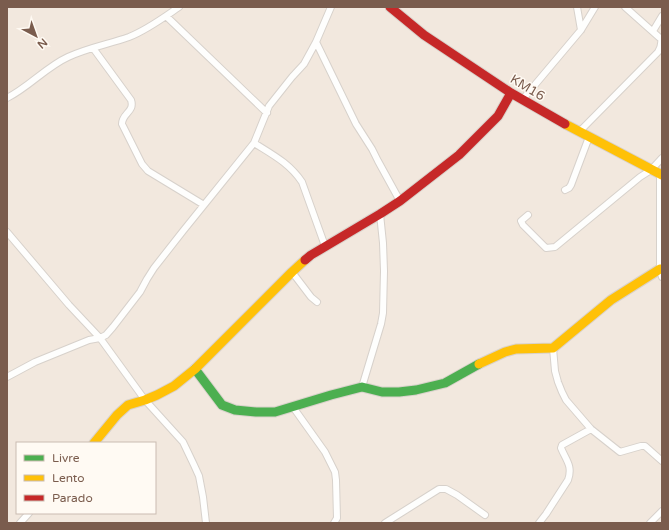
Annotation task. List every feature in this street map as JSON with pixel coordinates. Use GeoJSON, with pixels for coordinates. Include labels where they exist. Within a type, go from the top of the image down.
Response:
{"type":"FeatureCollection","features":[{"type":"Feature","properties":{"kind":"street"},"geometry":{"type":"LineString","coordinates":[[7,98],[68,57],[129,37],[179,7]]}},
{"type":"Feature","properties":{"kind":"street"},"geometry":{"type":"LineString","coordinates":[[7,377],[35,362],[89,340],[106,335],[140,292],[154,268],[254,143],[269,106],[304,64],[316,42],[331,7]]}},
{"type":"Feature","properties":{"kind":"street","name":"KM16"},"geometry":{"type":"LineString","coordinates":[[390,7],[424,35],[511,93],[579,132],[661,175]]}},
{"type":"Feature","properties":{"kind":"street"},"geometry":{"type":"LineString","coordinates":[[577,7],[581,30]]}},
{"type":"Feature","properties":{"kind":"street"},"geometry":{"type":"LineString","coordinates":[[522,99],[581,30],[595,7]]}},
{"type":"Feature","properties":{"kind":"street"},"geometry":{"type":"LineString","coordinates":[[579,132],[660,54],[662,43],[661,39],[625,7]]}},
{"type":"Feature","properties":{"kind":"street"},"geometry":{"type":"LineString","coordinates":[[166,16],[267,113]]}},
{"type":"Feature","properties":{"kind":"street"},"geometry":{"type":"LineString","coordinates":[[653,31],[662,16]]}},
{"type":"Feature","properties":{"kind":"street"},"geometry":{"type":"LineString","coordinates":[[316,42],[356,124],[372,149],[400,201]]}},
{"type":"Feature","properties":{"kind":"street"},"geometry":{"type":"LineString","coordinates":[[93,48],[131,100],[132,107],[123,118],[122,124],[142,164],[152,174],[204,205]]}},
{"type":"Feature","properties":{"kind":"street"},"geometry":{"type":"LineString","coordinates":[[95,442],[117,415],[128,405],[158,395],[174,386],[195,369],[292,272],[312,255],[400,201],[459,155],[498,116],[511,93]]}},
{"type":"Feature","properties":{"kind":"street"},"geometry":{"type":"LineString","coordinates":[[565,190],[571,185],[589,137]]}},
{"type":"Feature","properties":{"kind":"street"},"geometry":{"type":"LineString","coordinates":[[254,143],[287,164],[302,182],[325,246]]}},
{"type":"Feature","properties":{"kind":"street"},"geometry":{"type":"LineString","coordinates":[[528,215],[522,221],[523,225],[546,248],[552,248],[640,177],[652,170],[662,158]]}},
{"type":"Feature","properties":{"kind":"street"},"geometry":{"type":"LineString","coordinates":[[195,369],[222,405],[235,410],[275,412],[331,395],[362,388],[382,392],[399,392],[445,384],[476,365],[505,352],[516,349],[553,348],[612,300],[661,273],[661,175]]}},
{"type":"Feature","properties":{"kind":"street"},"geometry":{"type":"LineString","coordinates":[[362,388],[383,313],[383,250],[380,214]]}},
{"type":"Feature","properties":{"kind":"street"},"geometry":{"type":"LineString","coordinates":[[7,232],[68,305],[100,338],[144,400],[183,442],[199,476],[206,523]]}},
{"type":"Feature","properties":{"kind":"street"},"geometry":{"type":"LineString","coordinates":[[292,272],[316,302]]}},
{"type":"Feature","properties":{"kind":"street"},"geometry":{"type":"LineString","coordinates":[[553,348],[555,371],[562,392],[570,405],[591,428],[620,452],[645,446],[662,461]]}},
{"type":"Feature","properties":{"kind":"street"},"geometry":{"type":"LineString","coordinates":[[293,406],[320,444],[335,472],[337,518],[334,523]]}},
{"type":"Feature","properties":{"kind":"street"},"geometry":{"type":"LineString","coordinates":[[539,523],[570,476],[568,460],[561,448],[562,445],[591,428]]}},
{"type":"Feature","properties":{"kind":"street"},"geometry":{"type":"LineString","coordinates":[[386,523],[438,489],[446,489],[457,495],[485,515]]}},
{"type":"Feature","properties":{"kind":"street"},"geometry":{"type":"LineString","coordinates":[[650,523],[662,511]]}},
{"type":"Feature","properties":{"kind":"street"},"geometry":{"type":"LineString","coordinates":[[20,523],[28,514]]}},
{"type":"Feature","properties":{"kind":"shaded area"},"geometry":{"type":"Polygon","coordinates":[[[7,7],[662,7],[662,523],[7,523],[7,7]]]}},
{"type":"Feature","properties":{"kind":"traffic: fast"},"geometry":{"type":"LineString","coordinates":[[195,369],[222,405],[235,410],[275,412],[362,387],[382,392],[416,390],[445,383],[479,364]]}},
{"type":"Feature","properties":{"kind":"traffic: slow"},"geometry":{"type":"LineString","coordinates":[[565,124],[662,175]]}},
{"type":"Feature","properties":{"kind":"traffic: slow"},"geometry":{"type":"LineString","coordinates":[[95,442],[117,415],[128,405],[145,400],[174,386],[195,369],[305,260]]}},
{"type":"Feature","properties":{"kind":"traffic: slow"},"geometry":{"type":"LineString","coordinates":[[479,364],[505,352],[516,349],[553,348],[611,300],[660,269]]}},
{"type":"Feature","properties":{"kind":"traffic: jam"},"geometry":{"type":"LineString","coordinates":[[390,7],[424,35],[511,93],[565,124]]}},
{"type":"Feature","properties":{"kind":"traffic: jam"},"geometry":{"type":"LineString","coordinates":[[305,260],[400,201],[459,155],[498,116],[511,93]]}}]}
